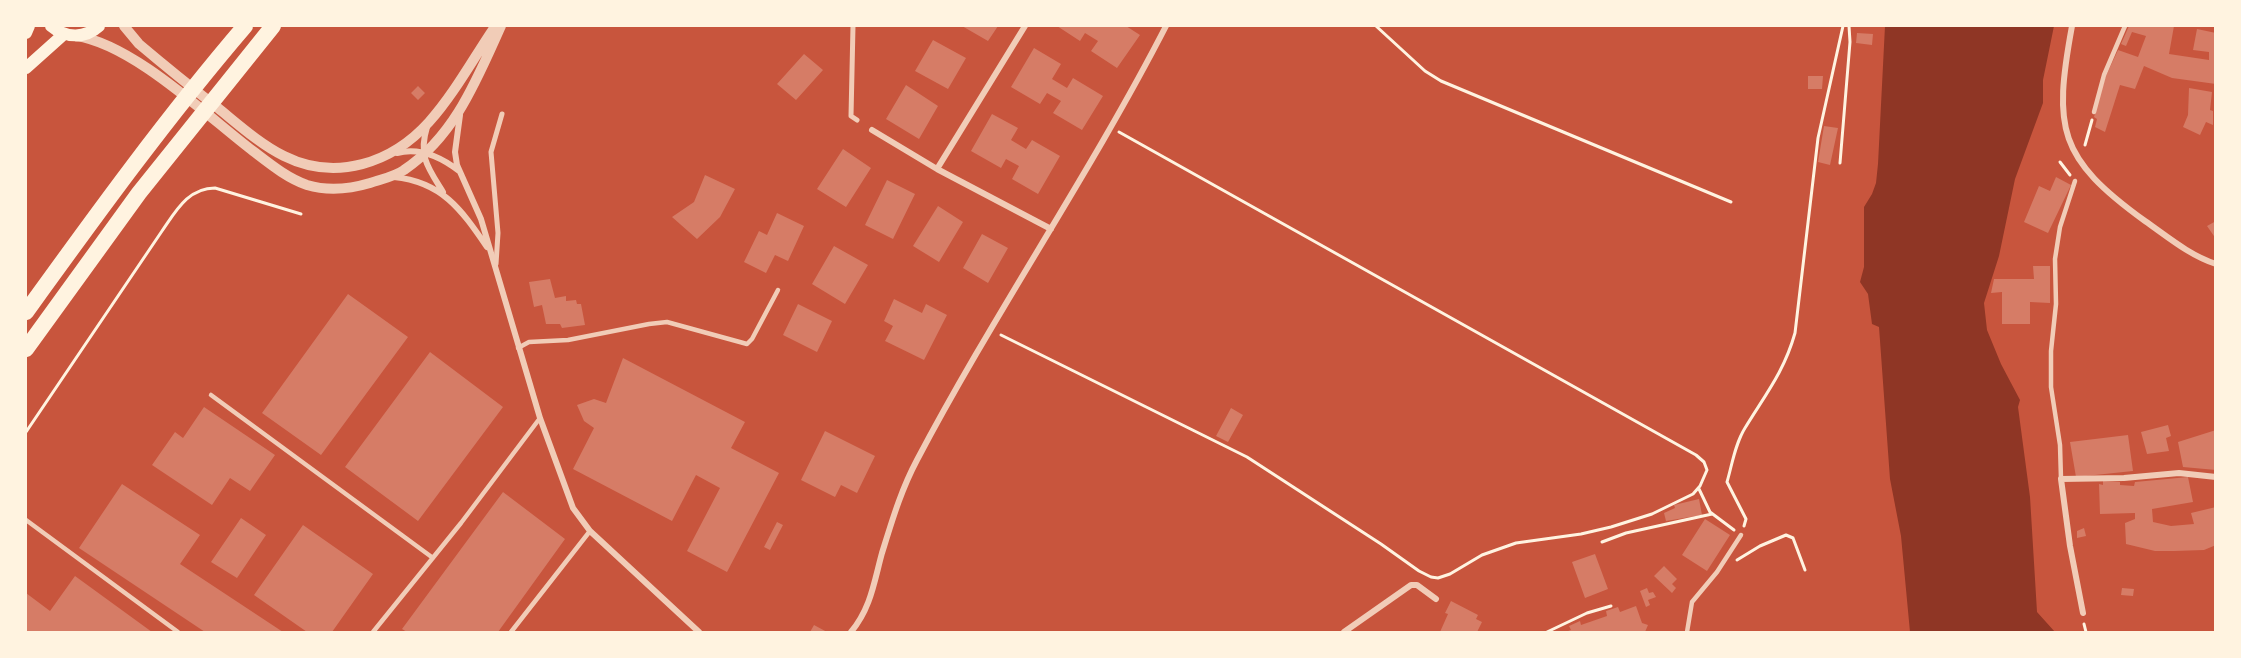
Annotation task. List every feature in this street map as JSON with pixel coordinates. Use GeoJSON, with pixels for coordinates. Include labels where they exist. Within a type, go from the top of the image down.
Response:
{"type":"FeatureCollection","features":[{"type":"Feature","properties":{"kind":"highway"},"geometry":{"type":"LineString","coordinates":[[26,312],[198,80],[245,26]]}},
{"type":"Feature","properties":{"kind":"highway"},"geometry":{"type":"LineString","coordinates":[[26,349],[147,184],[273,26]]}},
{"type":"Feature","properties":{"kind":"main road"},"geometry":{"type":"LineString","coordinates":[[26,33],[29,26]]}},
{"type":"Feature","properties":{"kind":"main road"},"geometry":{"type":"LineString","coordinates":[[51,26],[70,35],[85,34],[99,26]]}},
{"type":"Feature","properties":{"kind":"main road"},"geometry":{"type":"LineString","coordinates":[[26,69],[70,35]]}},
{"type":"Feature","properties":{"kind":"street"},"geometry":{"type":"LineString","coordinates":[[124,26],[156,59],[252,135],[283,156],[313,167],[344,168],[413,150],[440,158],[459,171]]}},
{"type":"Feature","properties":{"kind":"street"},"geometry":{"type":"LineString","coordinates":[[387,156],[414,137],[428,123],[496,26]]}},
{"type":"Feature","properties":{"kind":"street"},"geometry":{"type":"LineString","coordinates":[[70,35],[89,38],[130,56],[278,170],[307,185],[333,189],[360,186],[390,176],[402,171],[424,153],[442,135],[462,108],[501,26]]}},
{"type":"Feature","properties":{"kind":"street"},"geometry":{"type":"LineString","coordinates":[[853,26],[851,117],[857,120]]}},
{"type":"Feature","properties":{"kind":"street"},"geometry":{"type":"LineString","coordinates":[[936,169],[1025,26]]}},
{"type":"Feature","properties":{"kind":"street"},"geometry":{"type":"LineString","coordinates":[[851,633],[865,614],[872,596],[901,491],[942,416],[1107,137],[1166,26]]}},
{"type":"Feature","properties":{"kind":"street"},"geometry":{"type":"LineString","coordinates":[[2072,26],[2062,94],[2064,122],[2072,150],[2094,180],[2139,216],[2185,249],[2203,260],[2216,264]]}},
{"type":"Feature","properties":{"kind":"street"},"geometry":{"type":"LineString","coordinates":[[462,108],[454,152],[459,171],[481,219],[540,418],[573,508],[590,531],[699,633]]}},
{"type":"Feature","properties":{"kind":"street"},"geometry":{"type":"LineString","coordinates":[[496,265],[498,233],[491,152],[502,114]]}},
{"type":"Feature","properties":{"kind":"street"},"geometry":{"type":"LineString","coordinates":[[428,123],[423,138],[425,164],[446,196],[473,225],[489,249],[496,265]]}},
{"type":"Feature","properties":{"kind":"street"},"geometry":{"type":"LineString","coordinates":[[872,130],[936,169],[1051,229]]}},
{"type":"Feature","properties":{"kind":"street"},"geometry":{"type":"LineString","coordinates":[[390,176],[420,181],[446,196]]}},
{"type":"Feature","properties":{"kind":"street"},"geometry":{"type":"LineString","coordinates":[[2083,613],[2070,546],[2061,479],[2124,478],[2179,473],[2216,477]]}},
{"type":"Feature","properties":{"kind":"street"},"geometry":{"type":"LineString","coordinates":[[1344,633],[1412,585],[1417,585],[1436,598]]}},
{"type":"Feature","properties":{"kind":"lane"},"geometry":{"type":"LineString","coordinates":[[2094,112],[2104,75],[2125,26]]}},
{"type":"Feature","properties":{"kind":"lane"},"geometry":{"type":"LineString","coordinates":[[2061,479],[2060,445],[2051,387],[2051,351],[2056,304],[2055,259],[2060,227],[2075,181]]}},
{"type":"Feature","properties":{"kind":"lane"},"geometry":{"type":"LineString","coordinates":[[518,348],[529,342],[568,340],[667,322],[747,344],[753,339],[778,290]]}},
{"type":"Feature","properties":{"kind":"lane"},"geometry":{"type":"LineString","coordinates":[[211,395],[433,558]]}},
{"type":"Feature","properties":{"kind":"lane"},"geometry":{"type":"LineString","coordinates":[[373,633],[540,418]]}},
{"type":"Feature","properties":{"kind":"lane"},"geometry":{"type":"LineString","coordinates":[[26,520],[178,633]]}},
{"type":"Feature","properties":{"kind":"lane"},"geometry":{"type":"LineString","coordinates":[[511,633],[590,531]]}},
{"type":"Feature","properties":{"kind":"lane"},"geometry":{"type":"LineString","coordinates":[[1687,633],[1692,602],[1717,572],[1741,536]]}},
{"type":"Feature","properties":{"kind":"path"},"geometry":{"type":"LineString","coordinates":[[1376,26],[1425,71],[1441,81],[1731,202]]}},
{"type":"Feature","properties":{"kind":"path"},"geometry":{"type":"LineString","coordinates":[[1698,488],[1713,514],[1741,536],[1746,519],[1727,482],[1743,430],[1768,394],[1790,350],[1795,333],[1818,138],[1843,26]]}},
{"type":"Feature","properties":{"kind":"path"},"geometry":{"type":"LineString","coordinates":[[1840,163],[1850,42],[1848,26]]}},
{"type":"Feature","properties":{"kind":"path"},"geometry":{"type":"LineString","coordinates":[[996,333],[1246,457],[1431,577],[1438,578],[1450,574],[1482,555],[1516,543],[1581,534],[1634,520],[1694,494],[1698,488],[1707,470],[1704,462],[1696,455],[1118,131]]}},
{"type":"Feature","properties":{"kind":"path"},"geometry":{"type":"LineString","coordinates":[[2060,162],[2075,181]]}},
{"type":"Feature","properties":{"kind":"path"},"geometry":{"type":"LineString","coordinates":[[26,432],[162,231],[183,202],[193,193],[206,188],[222,189],[301,214]]}},
{"type":"Feature","properties":{"kind":"path"},"geometry":{"type":"LineString","coordinates":[[1602,542],[1626,532],[1713,514]]}},
{"type":"Feature","properties":{"kind":"path"},"geometry":{"type":"LineString","coordinates":[[1717,572],[1761,546],[1786,535],[1793,538],[1796,543],[1805,570]]}},
{"type":"Feature","properties":{"kind":"path"},"geometry":{"type":"LineString","coordinates":[[1546,633],[1581,616],[1611,606]]}},
{"type":"Feature","properties":{"kind":"shaded area"},"geometry":{"type":"Polygon","coordinates":[[[1885,26],[2054,26],[2043,80],[2043,103],[2015,179],[1999,256],[1984,303],[1987,330],[2001,364],[2020,400],[2018,407],[2030,497],[2037,612],[2055,632],[1910,632],[1901,536],[1890,479],[1879,327],[1872,324],[1868,294],[1860,282],[1864,267],[1864,207],[1876,183],[1878,164],[1885,26]]]}},
{"type":"Feature","properties":{"kind":"building"},"geometry":{"type":"Polygon","coordinates":[[[962,26],[998,26],[988,41],[962,26]]]}},
{"type":"Feature","properties":{"kind":"building"},"geometry":{"type":"Polygon","coordinates":[[[1057,26],[1126,26],[1140,35],[1117,68],[1091,51],[1098,41],[1085,33],[1080,41],[1057,26]]]}},
{"type":"Feature","properties":{"kind":"building"},"geometry":{"type":"Polygon","coordinates":[[[2129,26],[2174,26],[2169,54],[2209,60],[2209,52],[2193,50],[2197,29],[2216,33],[2216,84],[2172,78],[2144,66],[2135,89],[2120,85],[2105,132],[2095,127],[2097,119],[2094,117],[2105,78],[2118,50],[2138,57],[2146,36],[2132,32],[2126,46],[2121,44],[2129,26]]]}},
{"type":"Feature","properties":{"kind":"building"},"geometry":{"type":"Polygon","coordinates":[[[1857,33],[1873,34],[1872,45],[1856,43],[1857,33]]]}},
{"type":"Feature","properties":{"kind":"building"},"geometry":{"type":"Polygon","coordinates":[[[933,40],[966,58],[948,89],[915,71],[933,40]]]}},
{"type":"Feature","properties":{"kind":"building"},"geometry":{"type":"Polygon","coordinates":[[[1034,48],[1061,64],[1052,79],[1067,88],[1073,78],[1103,96],[1082,130],[1053,113],[1061,101],[1047,93],[1040,104],[1011,87],[1034,48]]]}},
{"type":"Feature","properties":{"kind":"building"},"geometry":{"type":"Polygon","coordinates":[[[804,54],[823,70],[796,100],[777,84],[804,54]]]}},
{"type":"Feature","properties":{"kind":"building"},"geometry":{"type":"Polygon","coordinates":[[[1808,76],[1823,76],[1822,89],[1808,89],[1808,76]]]}},
{"type":"Feature","properties":{"kind":"building"},"geometry":{"type":"Polygon","coordinates":[[[906,85],[938,106],[919,139],[886,119],[906,85]]]}},
{"type":"Feature","properties":{"kind":"building"},"geometry":{"type":"Polygon","coordinates":[[[418,86],[425,93],[418,100],[411,93],[418,86]]]}},
{"type":"Feature","properties":{"kind":"building"},"geometry":{"type":"Polygon","coordinates":[[[2189,88],[2212,92],[2210,110],[2213,111],[2213,125],[2206,122],[2200,135],[2183,127],[2188,115],[2189,88]]]}},
{"type":"Feature","properties":{"kind":"building"},"geometry":{"type":"Polygon","coordinates":[[[992,114],[1018,128],[1011,140],[1026,149],[1032,140],[1060,156],[1038,194],[1012,179],[1019,166],[1006,159],[1001,168],[971,151],[992,114]]]}},
{"type":"Feature","properties":{"kind":"building"},"geometry":{"type":"Polygon","coordinates":[[[1824,126],[1838,128],[1830,165],[1818,162],[1824,126]]]}},
{"type":"Feature","properties":{"kind":"building"},"geometry":{"type":"Polygon","coordinates":[[[843,149],[871,168],[846,207],[817,189],[843,149]]]}},
{"type":"Feature","properties":{"kind":"building"},"geometry":{"type":"Polygon","coordinates":[[[705,175],[735,189],[720,217],[697,239],[672,217],[694,202],[705,175]]]}},
{"type":"Feature","properties":{"kind":"building"},"geometry":{"type":"Polygon","coordinates":[[[2056,177],[2071,185],[2048,233],[2024,222],[2039,186],[2050,191],[2056,177]]]}},
{"type":"Feature","properties":{"kind":"building"},"geometry":{"type":"Polygon","coordinates":[[[887,180],[915,194],[893,239],[865,225],[887,180]]]}},
{"type":"Feature","properties":{"kind":"building"},"geometry":{"type":"Polygon","coordinates":[[[938,206],[963,222],[939,262],[913,246],[938,206]]]}},
{"type":"Feature","properties":{"kind":"building"},"geometry":{"type":"Polygon","coordinates":[[[777,213],[804,226],[788,261],[775,255],[766,273],[744,262],[759,231],[767,235],[777,213]]]}},
{"type":"Feature","properties":{"kind":"building"},"geometry":{"type":"Polygon","coordinates":[[[2216,221],[2216,239],[2207,226],[2216,221]]]}},
{"type":"Feature","properties":{"kind":"building"},"geometry":{"type":"Polygon","coordinates":[[[982,234],[1008,248],[988,283],[963,268],[982,234]]]}},
{"type":"Feature","properties":{"kind":"building"},"geometry":{"type":"Polygon","coordinates":[[[834,246],[868,265],[845,304],[812,284],[834,246]]]}},
{"type":"Feature","properties":{"kind":"building"},"geometry":{"type":"Polygon","coordinates":[[[2033,266],[2050,266],[2050,303],[2030,302],[2030,324],[2002,324],[2002,292],[1991,293],[1994,279],[2034,279],[2033,266]]]}},
{"type":"Feature","properties":{"kind":"building"},"geometry":{"type":"Polygon","coordinates":[[[550,279],[555,298],[566,296],[566,301],[576,300],[577,304],[581,304],[585,325],[562,328],[560,324],[546,324],[542,305],[534,307],[529,282],[550,279]]]}},
{"type":"Feature","properties":{"kind":"building"},"geometry":{"type":"Polygon","coordinates":[[[348,294],[408,337],[321,455],[262,413],[348,294]]]}},
{"type":"Feature","properties":{"kind":"building"},"geometry":{"type":"Polygon","coordinates":[[[894,299],[922,313],[926,304],[947,315],[924,360],[885,341],[893,326],[884,321],[894,299]]]}},
{"type":"Feature","properties":{"kind":"building"},"geometry":{"type":"Polygon","coordinates":[[[798,304],[832,321],[817,352],[783,335],[798,304]]]}},
{"type":"Feature","properties":{"kind":"building"},"geometry":{"type":"Polygon","coordinates":[[[430,352],[503,407],[418,521],[345,467],[430,352]]]}},
{"type":"Feature","properties":{"kind":"building"},"geometry":{"type":"Polygon","coordinates":[[[623,358],[745,422],[731,448],[779,473],[727,572],[687,551],[720,488],[696,475],[672,521],[573,469],[594,428],[584,421],[577,405],[594,399],[606,403],[623,358]]]}},
{"type":"Feature","properties":{"kind":"building"},"geometry":{"type":"Polygon","coordinates":[[[204,407],[275,455],[250,491],[230,478],[212,505],[152,465],[175,432],[183,438],[204,407]]]}},
{"type":"Feature","properties":{"kind":"building"},"geometry":{"type":"Polygon","coordinates":[[[1231,408],[1243,415],[1228,442],[1216,436],[1231,408]]]}},
{"type":"Feature","properties":{"kind":"building"},"geometry":{"type":"Polygon","coordinates":[[[2168,425],[2171,436],[2166,438],[2169,451],[2147,454],[2141,432],[2168,425]]]}},
{"type":"Feature","properties":{"kind":"building"},"geometry":{"type":"Polygon","coordinates":[[[2216,430],[2216,470],[2183,467],[2178,442],[2216,430]]]}},
{"type":"Feature","properties":{"kind":"building"},"geometry":{"type":"Polygon","coordinates":[[[825,431],[875,456],[857,493],[841,485],[835,497],[801,480],[825,431]]]}},
{"type":"Feature","properties":{"kind":"building"},"geometry":{"type":"Polygon","coordinates":[[[2128,435],[2133,471],[2076,477],[2070,442],[2128,435]]]}},
{"type":"Feature","properties":{"kind":"building"},"geometry":{"type":"Polygon","coordinates":[[[2188,477],[2193,502],[2152,509],[2153,522],[2171,526],[2194,524],[2191,513],[2216,507],[2216,545],[2204,550],[2155,551],[2126,544],[2125,523],[2135,519],[2135,513],[2100,514],[2099,484],[2103,485],[2103,481],[2134,486],[2135,482],[2188,477]]]}},
{"type":"Feature","properties":{"kind":"building"},"geometry":{"type":"Polygon","coordinates":[[[122,484],[200,535],[180,564],[283,632],[205,632],[79,548],[122,484]]]}},
{"type":"Feature","properties":{"kind":"building"},"geometry":{"type":"Polygon","coordinates":[[[503,492],[565,539],[498,632],[407,632],[402,629],[503,492]]]}},
{"type":"Feature","properties":{"kind":"building"},"geometry":{"type":"Polygon","coordinates":[[[1699,499],[1702,515],[1666,521],[1664,513],[1675,508],[1674,505],[1699,499]]]}},
{"type":"Feature","properties":{"kind":"building"},"geometry":{"type":"Polygon","coordinates":[[[241,518],[266,535],[237,578],[211,562],[241,518]]]}},
{"type":"Feature","properties":{"kind":"building"},"geometry":{"type":"Polygon","coordinates":[[[1705,519],[1730,535],[1707,571],[1682,555],[1705,519]]]}},
{"type":"Feature","properties":{"kind":"building"},"geometry":{"type":"Polygon","coordinates":[[[777,522],[783,525],[770,550],[764,547],[777,522]]]}},
{"type":"Feature","properties":{"kind":"building"},"geometry":{"type":"Polygon","coordinates":[[[303,525],[373,574],[332,632],[307,632],[254,595],[303,525]]]}},
{"type":"Feature","properties":{"kind":"building"},"geometry":{"type":"Polygon","coordinates":[[[2084,528],[2086,536],[2077,538],[2077,531],[2084,528]]]}},
{"type":"Feature","properties":{"kind":"building"},"geometry":{"type":"Polygon","coordinates":[[[1595,554],[1608,589],[1585,598],[1572,562],[1595,554]]]}},
{"type":"Feature","properties":{"kind":"building"},"geometry":{"type":"Polygon","coordinates":[[[1664,566],[1677,579],[1672,584],[1676,588],[1672,593],[1654,576],[1664,566]]]}},
{"type":"Feature","properties":{"kind":"building"},"geometry":{"type":"Polygon","coordinates":[[[75,576],[152,632],[26,632],[26,593],[50,611],[75,576]]]}},
{"type":"Feature","properties":{"kind":"building"},"geometry":{"type":"Polygon","coordinates":[[[1647,588],[1649,593],[1653,592],[1656,597],[1648,600],[1650,605],[1646,607],[1640,591],[1647,588]]]}},
{"type":"Feature","properties":{"kind":"building"},"geometry":{"type":"Polygon","coordinates":[[[2122,588],[2134,589],[2133,596],[2121,595],[2122,588]]]}},
{"type":"Feature","properties":{"kind":"building"},"geometry":{"type":"Polygon","coordinates":[[[1451,601],[1478,615],[1476,619],[1482,622],[1477,632],[1440,632],[1451,601]]]}},
{"type":"Feature","properties":{"kind":"building"},"geometry":{"type":"Polygon","coordinates":[[[1636,606],[1642,623],[1648,625],[1645,632],[1565,632],[1571,630],[1569,626],[1580,621],[1581,625],[1607,616],[1606,611],[1618,607],[1620,612],[1636,606]]]}},
{"type":"Feature","properties":{"kind":"building"},"geometry":{"type":"Polygon","coordinates":[[[814,625],[827,632],[810,632],[814,625]]]}}]}
